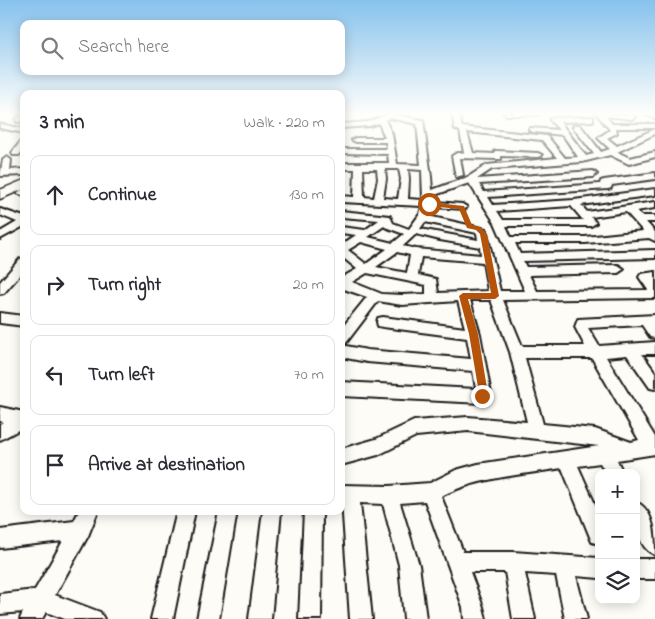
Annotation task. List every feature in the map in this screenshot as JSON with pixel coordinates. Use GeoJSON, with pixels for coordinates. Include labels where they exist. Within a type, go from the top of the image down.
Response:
{"type":"FeatureCollection","features":[{"type":"Feature","properties":{"kind":"main road"},"geometry":{"type":"LineString","coordinates":[[0,194],[20,189]]}},
{"type":"Feature","properties":{"kind":"main road"},"geometry":{"type":"LineString","coordinates":[[0,203],[20,190]]}},
{"type":"Feature","properties":{"kind":"street"},"geometry":{"type":"LineString","coordinates":[[389,142],[405,180],[403,201]]}},
{"type":"Feature","properties":{"kind":"street"},"geometry":{"type":"LineString","coordinates":[[345,281],[395,248],[412,232],[427,212],[428,199],[423,142]]}},
{"type":"Feature","properties":{"kind":"street"},"geometry":{"type":"LineString","coordinates":[[466,142],[469,155]]}},
{"type":"Feature","properties":{"kind":"street"},"geometry":{"type":"LineString","coordinates":[[472,181],[498,159],[501,142]]}},
{"type":"Feature","properties":{"kind":"street"},"geometry":{"type":"LineString","coordinates":[[533,142],[540,158]]}},
{"type":"Feature","properties":{"kind":"street"},"geometry":{"type":"LineString","coordinates":[[548,142],[563,160]]}},
{"type":"Feature","properties":{"kind":"street"},"geometry":{"type":"LineString","coordinates":[[569,142],[579,159],[592,174],[619,196]]}},
{"type":"Feature","properties":{"kind":"street"},"geometry":{"type":"LineString","coordinates":[[589,142],[599,155]]}},
{"type":"Feature","properties":{"kind":"street"},"geometry":{"type":"LineString","coordinates":[[605,142],[613,151],[629,161],[655,154]]}},
{"type":"Feature","properties":{"kind":"street"},"geometry":{"type":"LineString","coordinates":[[459,175],[456,155],[498,159],[579,159],[613,151],[633,142]]}},
{"type":"Feature","properties":{"kind":"street"},"geometry":{"type":"LineString","coordinates":[[16,153],[20,148]]}},
{"type":"Feature","properties":{"kind":"street"},"geometry":{"type":"LineString","coordinates":[[345,151],[392,152]]}},
{"type":"Feature","properties":{"kind":"street"},"geometry":{"type":"LineString","coordinates":[[7,160],[3,173],[20,172]]}},
{"type":"Feature","properties":{"kind":"street"},"geometry":{"type":"LineString","coordinates":[[345,164],[426,168]]}},
{"type":"Feature","properties":{"kind":"street"},"geometry":{"type":"LineString","coordinates":[[359,199],[360,165]]}},
{"type":"Feature","properties":{"kind":"street"},"geometry":{"type":"LineString","coordinates":[[378,200],[382,179],[381,166]]}},
{"type":"Feature","properties":{"kind":"street"},"geometry":{"type":"LineString","coordinates":[[345,199],[403,201],[428,199],[453,186],[472,181],[592,174]]}},
{"type":"Feature","properties":{"kind":"street"},"geometry":{"type":"LineString","coordinates":[[482,195],[606,184],[655,176]]}},
{"type":"Feature","properties":{"kind":"street"},"geometry":{"type":"LineString","coordinates":[[472,181],[500,223],[533,296]]}},
{"type":"Feature","properties":{"kind":"street"},"geometry":{"type":"LineString","coordinates":[[453,186],[470,226]]}},
{"type":"Feature","properties":{"kind":"street"},"geometry":{"type":"LineString","coordinates":[[491,208],[574,203],[655,192]]}},
{"type":"Feature","properties":{"kind":"street"},"geometry":{"type":"LineString","coordinates":[[428,199],[433,205],[462,207]]}},
{"type":"Feature","properties":{"kind":"street"},"geometry":{"type":"LineString","coordinates":[[500,223],[591,222],[574,203]]}},
{"type":"Feature","properties":{"kind":"street"},"geometry":{"type":"LineString","coordinates":[[586,215],[655,205]]}},
{"type":"Feature","properties":{"kind":"street"},"geometry":{"type":"LineString","coordinates":[[628,208],[654,236]]}},
{"type":"Feature","properties":{"kind":"street"},"geometry":{"type":"LineString","coordinates":[[0,212],[20,220]]}},
{"type":"Feature","properties":{"kind":"street"},"geometry":{"type":"LineString","coordinates":[[345,214],[386,218],[389,224],[412,232],[485,244]]}},
{"type":"Feature","properties":{"kind":"street"},"geometry":{"type":"LineString","coordinates":[[422,218],[470,226],[482,231],[495,296],[517,352],[537,431]]}},
{"type":"Feature","properties":{"kind":"street"},"geometry":{"type":"LineString","coordinates":[[638,219],[655,219]]}},
{"type":"Feature","properties":{"kind":"street"},"geometry":{"type":"LineString","coordinates":[[345,247],[386,220]]}},
{"type":"Feature","properties":{"kind":"street"},"geometry":{"type":"LineString","coordinates":[[0,236],[20,224]]}},
{"type":"Feature","properties":{"kind":"street"},"geometry":{"type":"LineString","coordinates":[[345,232],[360,238],[416,253],[488,260]]}},
{"type":"Feature","properties":{"kind":"street"},"geometry":{"type":"LineString","coordinates":[[509,240],[585,240],[654,236]]}},
{"type":"Feature","properties":{"kind":"street"},"geometry":{"type":"LineString","coordinates":[[345,240],[360,238]]}},
{"type":"Feature","properties":{"kind":"street"},"geometry":{"type":"LineString","coordinates":[[345,253],[365,269],[432,282],[432,298]]}},
{"type":"Feature","properties":{"kind":"street"},"geometry":{"type":"LineString","coordinates":[[412,279],[416,253]]}},
{"type":"Feature","properties":{"kind":"street"},"geometry":{"type":"LineString","coordinates":[[516,258],[655,254]]}},
{"type":"Feature","properties":{"kind":"street"},"geometry":{"type":"LineString","coordinates":[[0,290],[20,268]]}},
{"type":"Feature","properties":{"kind":"street"},"geometry":{"type":"LineString","coordinates":[[522,271],[618,270]]}},
{"type":"Feature","properties":{"kind":"street"},"geometry":{"type":"LineString","coordinates":[[655,276],[645,277],[655,292]]}},
{"type":"Feature","properties":{"kind":"street"},"geometry":{"type":"LineString","coordinates":[[345,285],[375,296],[402,300],[463,296],[655,292]]}},
{"type":"Feature","properties":{"kind":"street"},"geometry":{"type":"LineString","coordinates":[[345,334],[375,296]]}},
{"type":"Feature","properties":{"kind":"street"},"geometry":{"type":"LineString","coordinates":[[345,389],[482,396],[484,394],[473,334],[463,296]]}},
{"type":"Feature","properties":{"kind":"street"},"geometry":{"type":"LineString","coordinates":[[0,318],[20,320]]}},
{"type":"Feature","properties":{"kind":"street"},"geometry":{"type":"LineString","coordinates":[[361,619],[346,494],[389,495],[431,492],[456,479],[478,473],[654,446],[582,327],[583,323],[650,321],[655,333]]}},
{"type":"Feature","properties":{"kind":"street"},"geometry":{"type":"LineString","coordinates":[[383,322],[473,334]]}},
{"type":"Feature","properties":{"kind":"street"},"geometry":{"type":"LineString","coordinates":[[517,352],[596,352],[655,348]]}},
{"type":"Feature","properties":{"kind":"street"},"geometry":{"type":"LineString","coordinates":[[631,350],[655,384]]}},
{"type":"Feature","properties":{"kind":"street"},"geometry":{"type":"LineString","coordinates":[[345,352],[367,356],[479,366]]}},
{"type":"Feature","properties":{"kind":"street"},"geometry":{"type":"LineString","coordinates":[[0,414],[20,418]]}},
{"type":"Feature","properties":{"kind":"street"},"geometry":{"type":"LineString","coordinates":[[0,432],[20,421]]}},
{"type":"Feature","properties":{"kind":"street"},"geometry":{"type":"LineString","coordinates":[[345,456],[363,453],[414,429],[430,426],[468,424],[595,437],[632,449]]}},
{"type":"Feature","properties":{"kind":"street"},"geometry":{"type":"LineString","coordinates":[[604,453],[613,469]]}},
{"type":"Feature","properties":{"kind":"street"},"geometry":{"type":"LineString","coordinates":[[567,459],[595,526]]}},
{"type":"Feature","properties":{"kind":"street"},"geometry":{"type":"LineString","coordinates":[[431,492],[473,607],[475,619]]}},
{"type":"Feature","properties":{"kind":"street"},"geometry":{"type":"LineString","coordinates":[[389,495],[409,565],[415,619]]}},
{"type":"Feature","properties":{"kind":"street"},"geometry":{"type":"LineString","coordinates":[[638,514],[655,545]]}},
{"type":"Feature","properties":{"kind":"street"},"geometry":{"type":"LineString","coordinates":[[162,619],[185,515]]}},
{"type":"Feature","properties":{"kind":"street"},"geometry":{"type":"LineString","coordinates":[[208,619],[227,515]]}},
{"type":"Feature","properties":{"kind":"street"},"geometry":{"type":"LineString","coordinates":[[260,619],[272,515]]}},
{"type":"Feature","properties":{"kind":"street"},"geometry":{"type":"LineString","coordinates":[[310,619],[313,515]]}},
{"type":"Feature","properties":{"kind":"street"},"geometry":{"type":"LineString","coordinates":[[0,539],[85,520]]}},
{"type":"Feature","properties":{"kind":"street"},"geometry":{"type":"LineString","coordinates":[[31,619],[85,520]]}},
{"type":"Feature","properties":{"kind":"street"},"geometry":{"type":"LineString","coordinates":[[457,562],[513,562],[595,568]]}},
{"type":"Feature","properties":{"kind":"street"},"geometry":{"type":"LineString","coordinates":[[513,562],[524,619]]}},
{"type":"Feature","properties":{"kind":"street"},"geometry":{"type":"LineString","coordinates":[[564,566],[576,619]]}},
{"type":"Feature","properties":{"kind":"street"},"geometry":{"type":"LineString","coordinates":[[640,569],[655,570]]}},
{"type":"Feature","properties":{"kind":"street"},"geometry":{"type":"LineString","coordinates":[[0,604],[41,600],[93,619]]}},
{"type":"Feature","properties":{"kind":"route"},"geometry":{"type":"LineString","coordinates":[[429,204],[462,207],[470,226],[478,228],[483,234],[495,296],[463,296],[473,334],[484,394],[482,396]]}}]}
